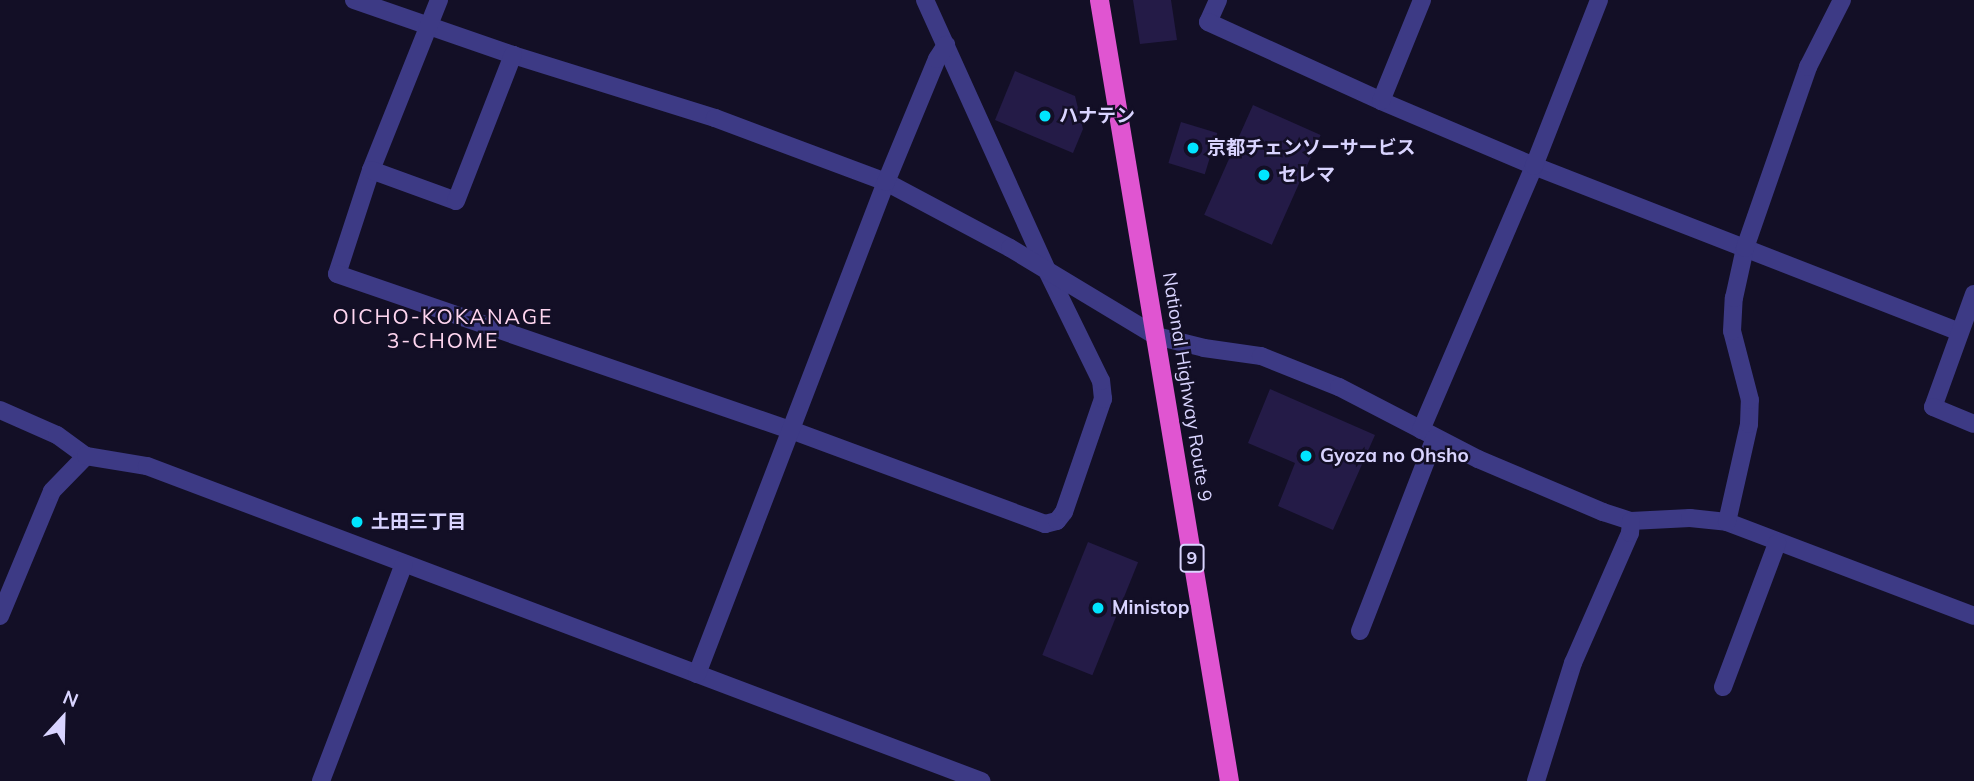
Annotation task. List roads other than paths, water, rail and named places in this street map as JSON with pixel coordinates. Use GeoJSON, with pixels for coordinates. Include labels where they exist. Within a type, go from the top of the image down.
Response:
{"type":"FeatureCollection","features":[{"type":"Feature","properties":{"kind":"highway","name":"National Highway Route 9"},"geometry":{"type":"LineString","coordinates":[[1099,0],[1228,781]]}},
{"type":"Feature","properties":{"kind":"street"},"geometry":{"type":"LineString","coordinates":[[354,0],[513,55],[727,122],[886,182],[1010,248],[1156,336],[1204,348],[1261,356],[1339,387],[1490,464],[1631,521],[1690,518],[1727,522],[1776,543],[1974,616]]}},
{"type":"Feature","properties":{"kind":"street"},"geometry":{"type":"LineString","coordinates":[[439,0],[370,170],[338,274],[791,430],[1045,524],[1057,521],[1064,512],[1102,399],[1101,381],[1048,273],[925,0]]}},
{"type":"Feature","properties":{"kind":"street"},"geometry":{"type":"LineString","coordinates":[[1219,0],[1208,22],[1381,102],[1534,166],[1959,332]]}},
{"type":"Feature","properties":{"kind":"street"},"geometry":{"type":"LineString","coordinates":[[1381,102],[1422,0]]}},
{"type":"Feature","properties":{"kind":"street"},"geometry":{"type":"LineString","coordinates":[[1360,631],[1428,434],[1599,0]]}},
{"type":"Feature","properties":{"kind":"street"},"geometry":{"type":"LineString","coordinates":[[1727,522],[1749,424],[1750,400],[1732,331],[1734,298],[1745,248],[1808,67],[1842,0]]}},
{"type":"Feature","properties":{"kind":"street"},"geometry":{"type":"LineString","coordinates":[[696,674],[886,182],[937,59],[946,46]]}},
{"type":"Feature","properties":{"kind":"street"},"geometry":{"type":"LineString","coordinates":[[370,170],[456,201],[513,55]]}},
{"type":"Feature","properties":{"kind":"street"},"geometry":{"type":"LineString","coordinates":[[1974,294],[1933,407],[1974,424]]}},
{"type":"Feature","properties":{"kind":"street"},"geometry":{"type":"LineString","coordinates":[[0,410],[57,435],[86,456],[147,466],[981,781]]}},
{"type":"Feature","properties":{"kind":"street"},"geometry":{"type":"LineString","coordinates":[[0,616],[52,491],[86,456]]}},
{"type":"Feature","properties":{"kind":"street"},"geometry":{"type":"LineString","coordinates":[[1536,781],[1573,663],[1630,533],[1631,521]]}},
{"type":"Feature","properties":{"kind":"street"},"geometry":{"type":"LineString","coordinates":[[1723,687],[1776,543]]}},
{"type":"Feature","properties":{"kind":"street"},"geometry":{"type":"LineString","coordinates":[[321,781],[404,564]]}},
{"type":"Feature","properties":{"kind":"place","name":"ハナテン"},"geometry":{"type":"Point","coordinates":[1045,116]}},
{"type":"Feature","properties":{"kind":"place","name":"京都チェンソーサービス"},"geometry":{"type":"Point","coordinates":[1193,148]}},
{"type":"Feature","properties":{"kind":"place","name":"セレマ"},"geometry":{"type":"Point","coordinates":[1264,175]}},
{"type":"Feature","properties":{"kind":"place","name":"Gyoza no Ohsho"},"geometry":{"type":"Point","coordinates":[1306,456]}},
{"type":"Feature","properties":{"kind":"place","name":"土田三丁目"},"geometry":{"type":"Point","coordinates":[357,522]}},
{"type":"Feature","properties":{"kind":"place","name":"Ministop"},"geometry":{"type":"Point","coordinates":[1098,608]}},
{"type":"Feature","properties":{"kind":"district","name":"OICHO-KOKANAGE 3-CHOME"},"geometry":{"type":"Point","coordinates":[443,328]}}]}
